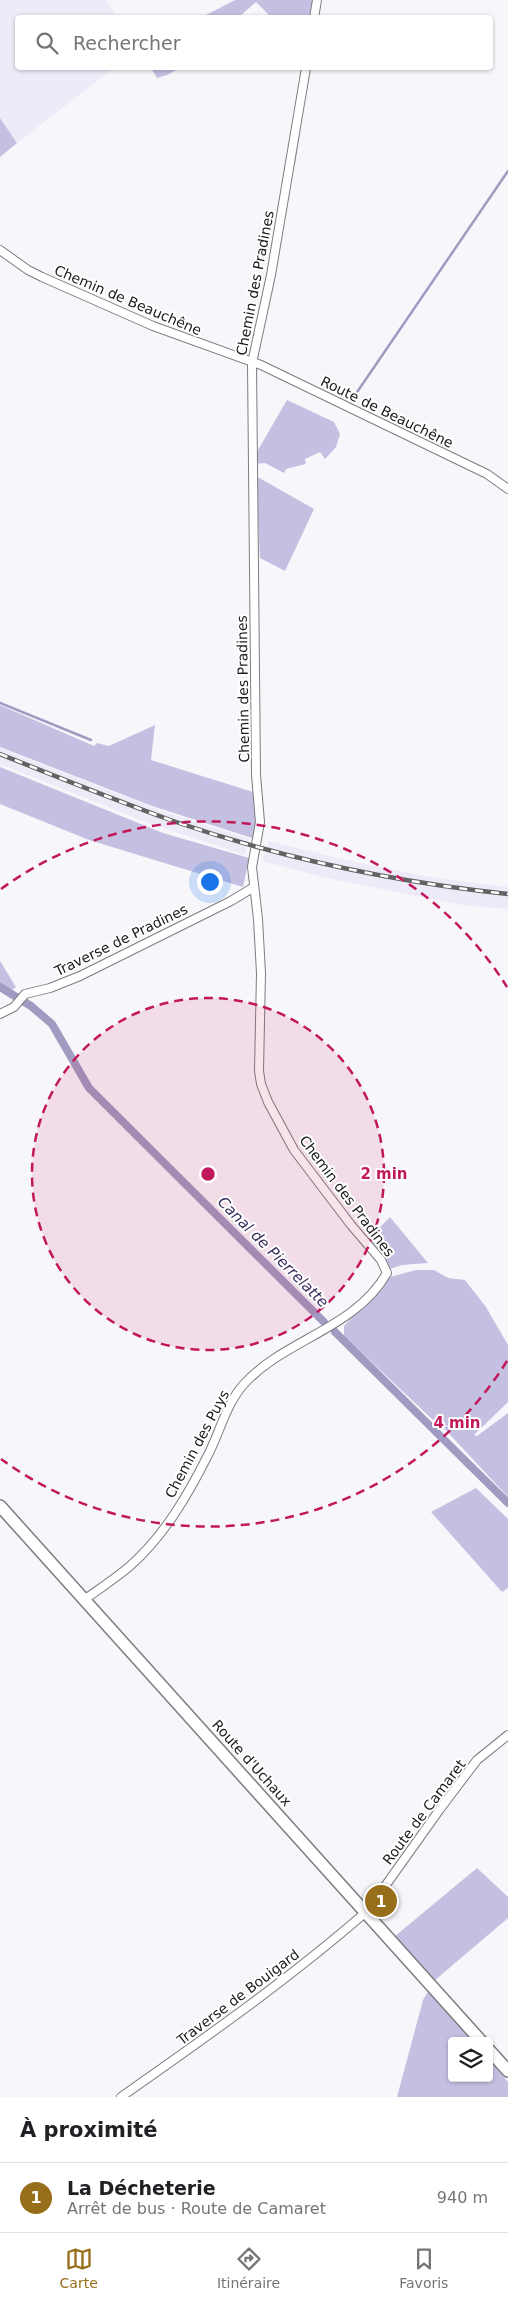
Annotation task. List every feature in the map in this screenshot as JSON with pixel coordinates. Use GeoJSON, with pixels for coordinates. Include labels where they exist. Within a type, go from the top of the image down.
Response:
{"type":"FeatureCollection","features":[{"type":"Feature","properties":{"kind":"main road","name":"Route d'Uchaux"},"geometry":{"type":"LineString","coordinates":[[0,1506],[478,2037]]}},
{"type":"Feature","properties":{"kind":"main road"},"geometry":{"type":"LineString","coordinates":[[493,2054],[508,2071]]}},
{"type":"Feature","properties":{"kind":"street"},"geometry":{"type":"LineString","coordinates":[[314,15],[316,0]]}},
{"type":"Feature","properties":{"kind":"street","name":"Chemin des Pradines"},"geometry":{"type":"LineString","coordinates":[[306,70],[271,275],[252,363],[256,774],[260,822],[253,860],[260,973],[259,1071],[268,1102],[294,1150],[311,1174],[382,1260],[387,1273]]}},
{"type":"Feature","properties":{"kind":"street","name":"Chemin de Beauchêne"},"geometry":{"type":"LineString","coordinates":[[0,250],[28,270],[153,326],[252,363]]}},
{"type":"Feature","properties":{"kind":"street","name":"Route de Beauchêne"},"geometry":{"type":"LineString","coordinates":[[252,363],[487,474],[508,489]]}},
{"type":"Feature","properties":{"kind":"street","name":"Traverse de Pradines"},"geometry":{"type":"LineString","coordinates":[[0,1014],[32,991],[50,988],[80,976],[136,946],[231,901],[254,887]]}},
{"type":"Feature","properties":{"kind":"street","name":"Chemin des Puys"},"geometry":{"type":"LineString","coordinates":[[84,1600],[129,1567],[159,1535],[199,1474],[226,1413],[244,1384],[274,1359],[344,1318],[381,1283],[387,1273]]}},
{"type":"Feature","properties":{"kind":"street","name":"Route de Camaret"},"geometry":{"type":"LineString","coordinates":[[366,1911],[478,1760],[508,1735]]}},
{"type":"Feature","properties":{"kind":"street","name":"Traverse de Bouigard"},"geometry":{"type":"LineString","coordinates":[[121,2097],[193,2047],[318,1952],[366,1911]]}},
{"type":"Feature","properties":{"kind":"shaded area"},"geometry":{"type":"Polygon","coordinates":[[[0,0],[106,0],[116,15],[15,15],[15,70],[111,70],[17,143],[0,118],[0,0]]]}},
{"type":"Feature","properties":{"kind":"shaded area"},"geometry":{"type":"Polygon","coordinates":[[[235,0],[313,0],[310,15],[269,15],[256,2],[241,15],[206,15],[235,0]]]}},
{"type":"Feature","properties":{"kind":"shaded area"},"geometry":{"type":"Polygon","coordinates":[[[152,70],[176,70],[167,75],[157,78],[152,70]]]}},
{"type":"Feature","properties":{"kind":"shaded area"},"geometry":{"type":"Polygon","coordinates":[[[0,118],[17,143],[0,157],[0,118]]]}},
{"type":"Feature","properties":{"kind":"shaded area"},"geometry":{"type":"Polygon","coordinates":[[[287,400],[334,422],[340,434],[336,447],[325,459],[320,452],[305,459],[306,464],[286,469],[284,473],[265,463],[255,464],[258,450],[287,400]]]}},
{"type":"Feature","properties":{"kind":"shaded area"},"geometry":{"type":"Polygon","coordinates":[[[256,476],[314,509],[285,571],[260,558],[256,476]]]}},
{"type":"Feature","properties":{"kind":"shaded area"},"geometry":{"type":"Polygon","coordinates":[[[0,705],[94,746],[97,743],[109,746],[155,725],[151,760],[253,792],[257,826],[252,838],[152,806],[0,747],[0,705]]]}},
{"type":"Feature","properties":{"kind":"shaded area"},"geometry":{"type":"Polygon","coordinates":[[[0,748],[162,811],[250,839],[245,855],[145,822],[0,764],[0,748]]]}},
{"type":"Feature","properties":{"kind":"shaded area"},"geometry":{"type":"Polygon","coordinates":[[[0,767],[163,833],[249,858],[243,887],[89,840],[0,804],[0,767]]]}},
{"type":"Feature","properties":{"kind":"shaded area"},"geometry":{"type":"Polygon","coordinates":[[[269,841],[346,860],[430,877],[508,887],[508,909],[462,905],[331,879],[262,861],[269,841]]]}},
{"type":"Feature","properties":{"kind":"shaded area"},"geometry":{"type":"Polygon","coordinates":[[[0,961],[16,987],[11,991],[0,984],[0,961]]]}},
{"type":"Feature","properties":{"kind":"shaded area"},"geometry":{"type":"Polygon","coordinates":[[[390,1217],[428,1263],[402,1265],[390,1269],[382,1256],[367,1240],[390,1217]]]}},
{"type":"Feature","properties":{"kind":"shaded area"},"geometry":{"type":"Polygon","coordinates":[[[416,1270],[434,1270],[448,1278],[465,1280],[486,1307],[508,1345],[508,1402],[474,1435],[477,1436],[508,1413],[508,1497],[441,1425],[453,1428],[433,1420],[344,1336],[344,1326],[390,1277],[416,1270]]]}},
{"type":"Feature","properties":{"kind":"shaded area"},"geometry":{"type":"Polygon","coordinates":[[[476,1488],[508,1519],[508,1588],[502,1592],[431,1512],[476,1488]]]}},
{"type":"Feature","properties":{"kind":"shaded area"},"geometry":{"type":"Polygon","coordinates":[[[477,1868],[508,1897],[508,1918],[434,1981],[394,1937],[477,1868]]]}},
{"type":"Feature","properties":{"kind":"shaded area"},"geometry":{"type":"Polygon","coordinates":[[[429,1990],[470,2037],[448,2037],[448,2082],[493,2082],[493,2065],[508,2082],[508,2097],[397,2097],[423,2000],[429,1990]]]}},
{"type":"Feature","properties":{"kind":"waterway"},"geometry":{"type":"LineString","coordinates":[[294,162],[298,136]]}},
{"type":"Feature","properties":{"kind":"waterway"},"geometry":{"type":"LineString","coordinates":[[351,401],[508,171]]}},
{"type":"Feature","properties":{"kind":"waterway"},"geometry":{"type":"LineString","coordinates":[[257,356],[260,342]]}},
{"type":"Feature","properties":{"kind":"waterway"},"geometry":{"type":"LineString","coordinates":[[0,703],[91,740]]}},
{"type":"Feature","properties":{"kind":"waterway","name":"Canal de Pierrelatte"},"geometry":{"type":"LineString","coordinates":[[0,987],[31,1006],[52,1024],[89,1088],[324,1322]]}},
{"type":"Feature","properties":{"kind":"waterway","name":"Canal de Pierrelatte"},"geometry":{"type":"LineString","coordinates":[[335,1332],[508,1503]]}},
{"type":"Feature","properties":{"kind":"railway"},"geometry":{"type":"LineString","coordinates":[[0,754],[173,821],[255,846],[338,867],[380,875],[423,883],[508,894]]}},
{"type":"Feature","properties":{"kind":"place","name":"La Décheterie"},"geometry":{"type":"Point","coordinates":[381,1901]}}]}
